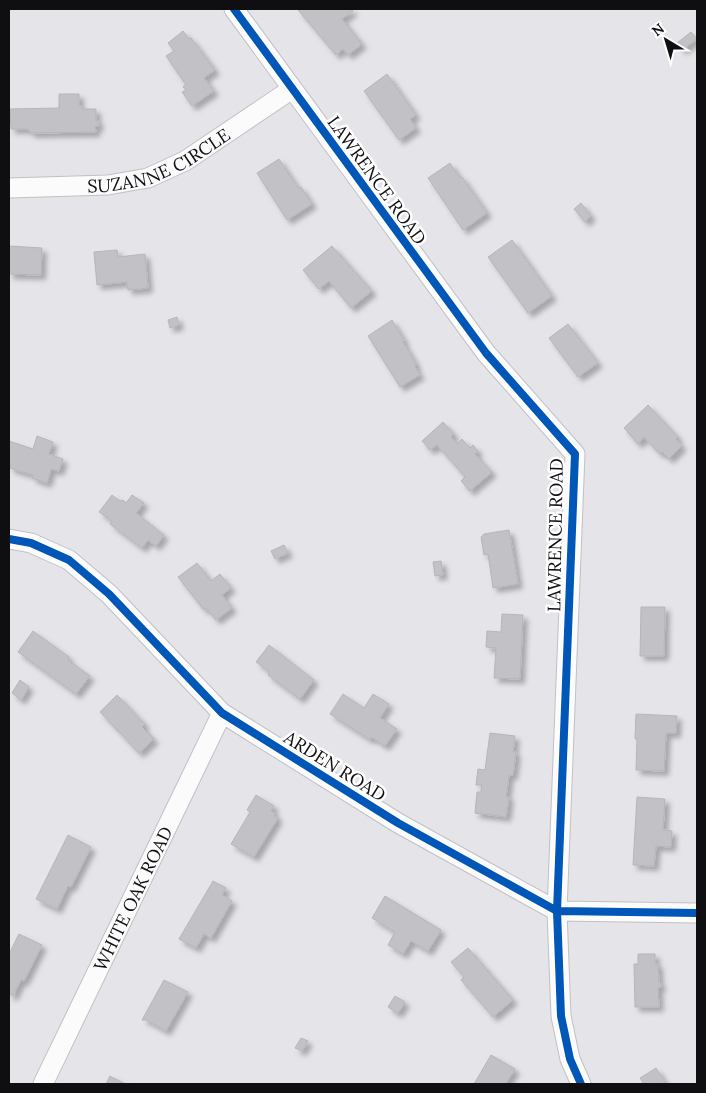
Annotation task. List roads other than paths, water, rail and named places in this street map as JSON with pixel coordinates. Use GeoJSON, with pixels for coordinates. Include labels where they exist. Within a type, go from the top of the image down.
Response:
{"type":"FeatureCollection","features":[{"type":"Feature","properties":{"kind":"street","name":"LAWRENCE ROAD"},"geometry":{"type":"LineString","coordinates":[[234,9],[486,353],[575,454],[557,911],[561,1016],[570,1059],[581,1084]]}},
{"type":"Feature","properties":{"kind":"street","name":"SUZANNE CIRCLE"},"geometry":{"type":"LineString","coordinates":[[9,188],[108,185],[148,178],[185,161],[292,89]]}},
{"type":"Feature","properties":{"kind":"street","name":"ARDEN ROAD"},"geometry":{"type":"LineString","coordinates":[[9,539],[31,543],[69,560],[109,594],[222,713],[398,823],[557,911],[697,913]]}},
{"type":"Feature","properties":{"kind":"street","name":"WHITE OAK ROAD"},"geometry":{"type":"LineString","coordinates":[[43,1084],[222,713]]}}]}
